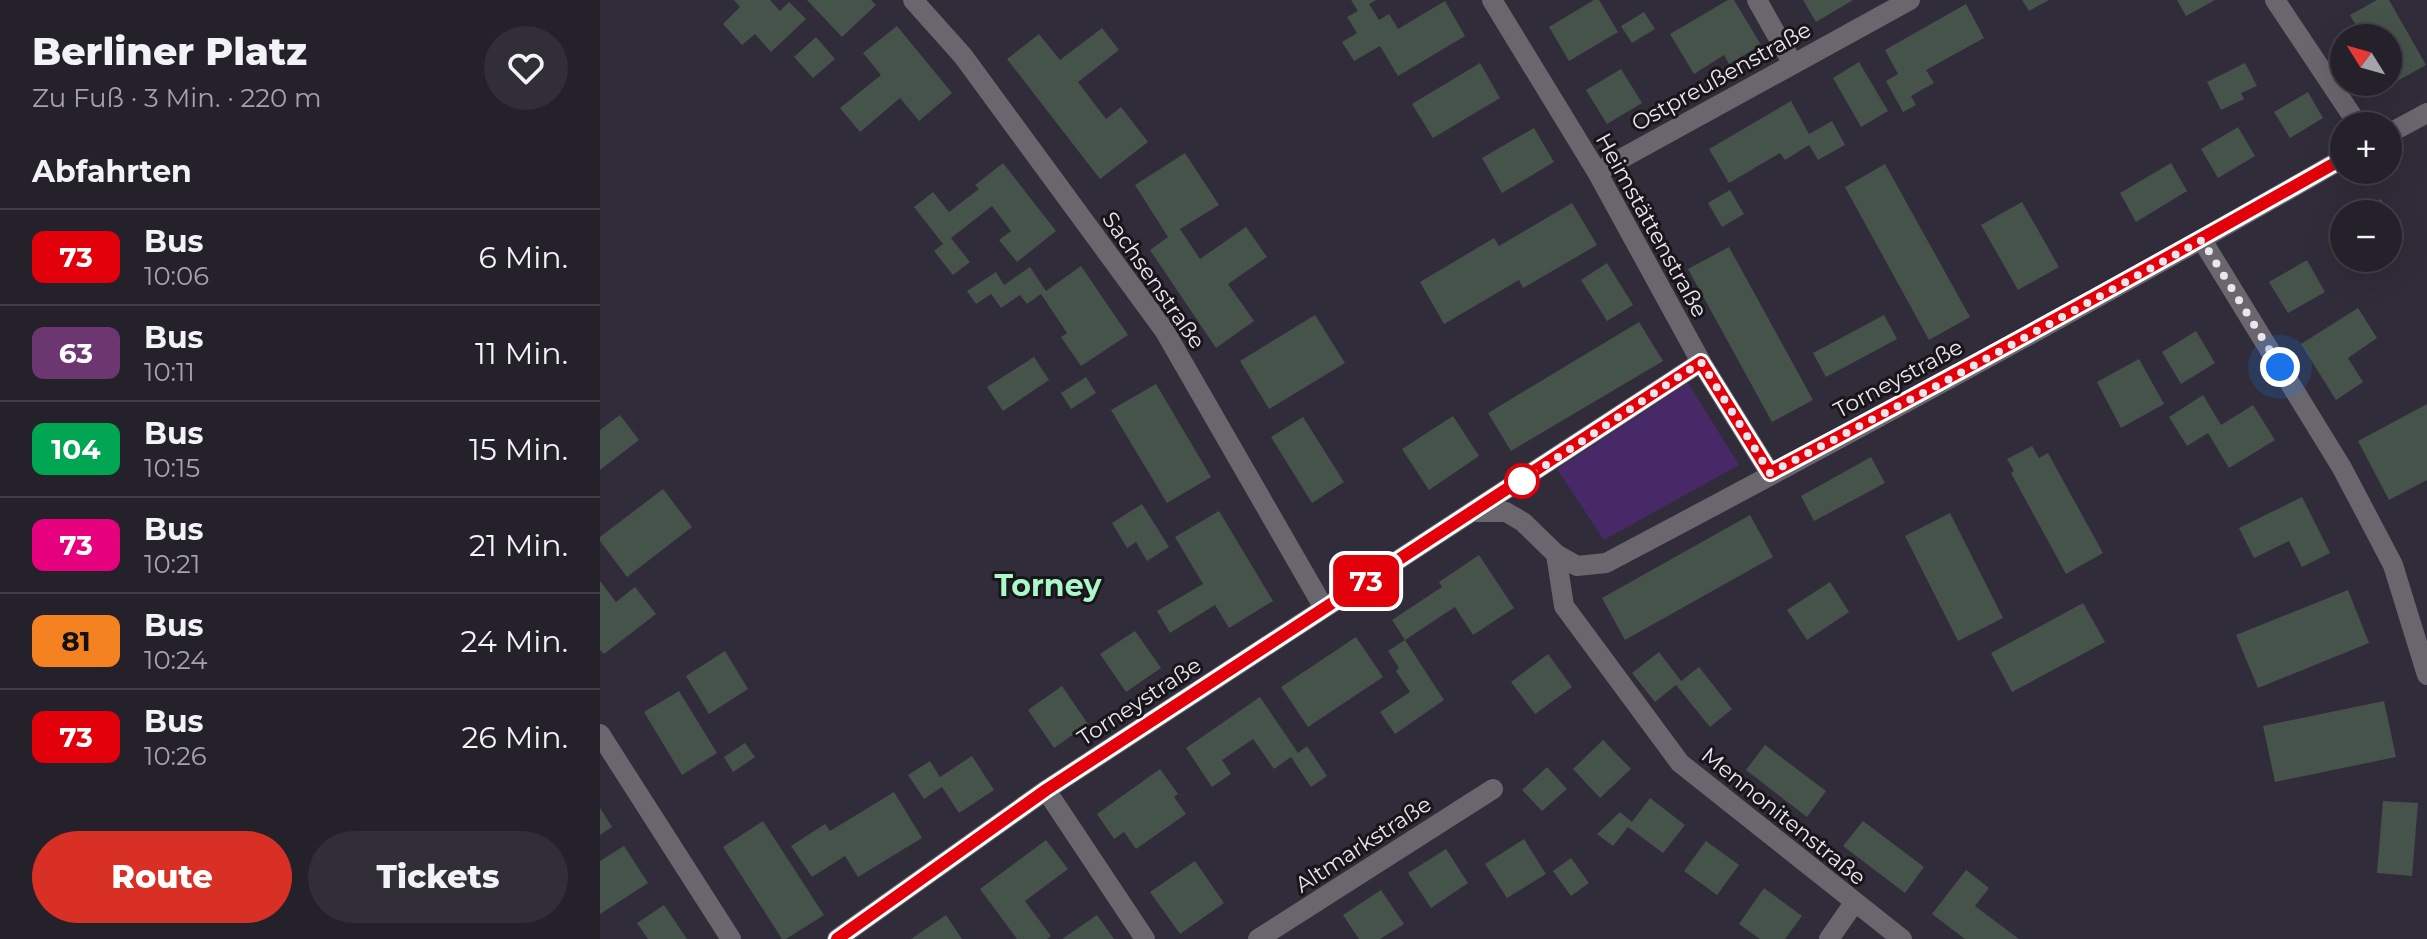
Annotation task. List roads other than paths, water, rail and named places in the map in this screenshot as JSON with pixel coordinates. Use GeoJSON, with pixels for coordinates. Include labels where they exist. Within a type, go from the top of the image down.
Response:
{"type":"FeatureCollection","features":[{"type":"Feature","properties":{"kind":"street","name":"Sachsenstraße"},"geometry":{"type":"LineString","coordinates":[[913,0],[963,56],[1164,330],[1324,608]]}},
{"type":"Feature","properties":{"kind":"street","name":"Heimstättenstraße"},"geometry":{"type":"LineString","coordinates":[[1492,0],[1597,172],[1701,362],[1770,473]]}},
{"type":"Feature","properties":{"kind":"street"},"geometry":{"type":"LineString","coordinates":[[1757,0],[1793,64]]}},
{"type":"Feature","properties":{"kind":"street","name":"Ostpreußenstraße"},"geometry":{"type":"LineString","coordinates":[[1597,172],[1910,0]]}},
{"type":"Feature","properties":{"kind":"street"},"geometry":{"type":"LineString","coordinates":[[2275,0],[2350,112]]}},
{"type":"Feature","properties":{"kind":"street"},"geometry":{"type":"LineString","coordinates":[[2402,126],[2427,113]]}},
{"type":"Feature","properties":{"kind":"street","name":"Torneystraße"},"geometry":{"type":"LineString","coordinates":[[1472,512],[1506,512],[1523,522],[1556,554],[1577,566],[1606,563],[1942,383],[2330,166]]}},
{"type":"Feature","properties":{"kind":"street"},"geometry":{"type":"LineString","coordinates":[[2202,240],[2342,468],[2393,565],[2427,675]]}},
{"type":"Feature","properties":{"kind":"street","name":"Torneystraße"},"geometry":{"type":"LineString","coordinates":[[837,939],[1046,790],[1701,362]]}},
{"type":"Feature","properties":{"kind":"street","name":"Mennonitenstraße"},"geometry":{"type":"LineString","coordinates":[[1556,554],[1564,606],[1680,763],[1902,939]]}},
{"type":"Feature","properties":{"kind":"street"},"geometry":{"type":"LineString","coordinates":[[600,734],[731,939]]}},
{"type":"Feature","properties":{"kind":"street","name":"Altmarkstraße"},"geometry":{"type":"LineString","coordinates":[[1258,939],[1493,789]]}},
{"type":"Feature","properties":{"kind":"street"},"geometry":{"type":"LineString","coordinates":[[1046,790],[1145,939]]}},
{"type":"Feature","properties":{"kind":"street"},"geometry":{"type":"LineString","coordinates":[[1829,939],[1854,903]]}},
{"type":"Feature","properties":{"kind":"district","name":"Torney"},"geometry":{"type":"Point","coordinates":[1048,586]}}]}
